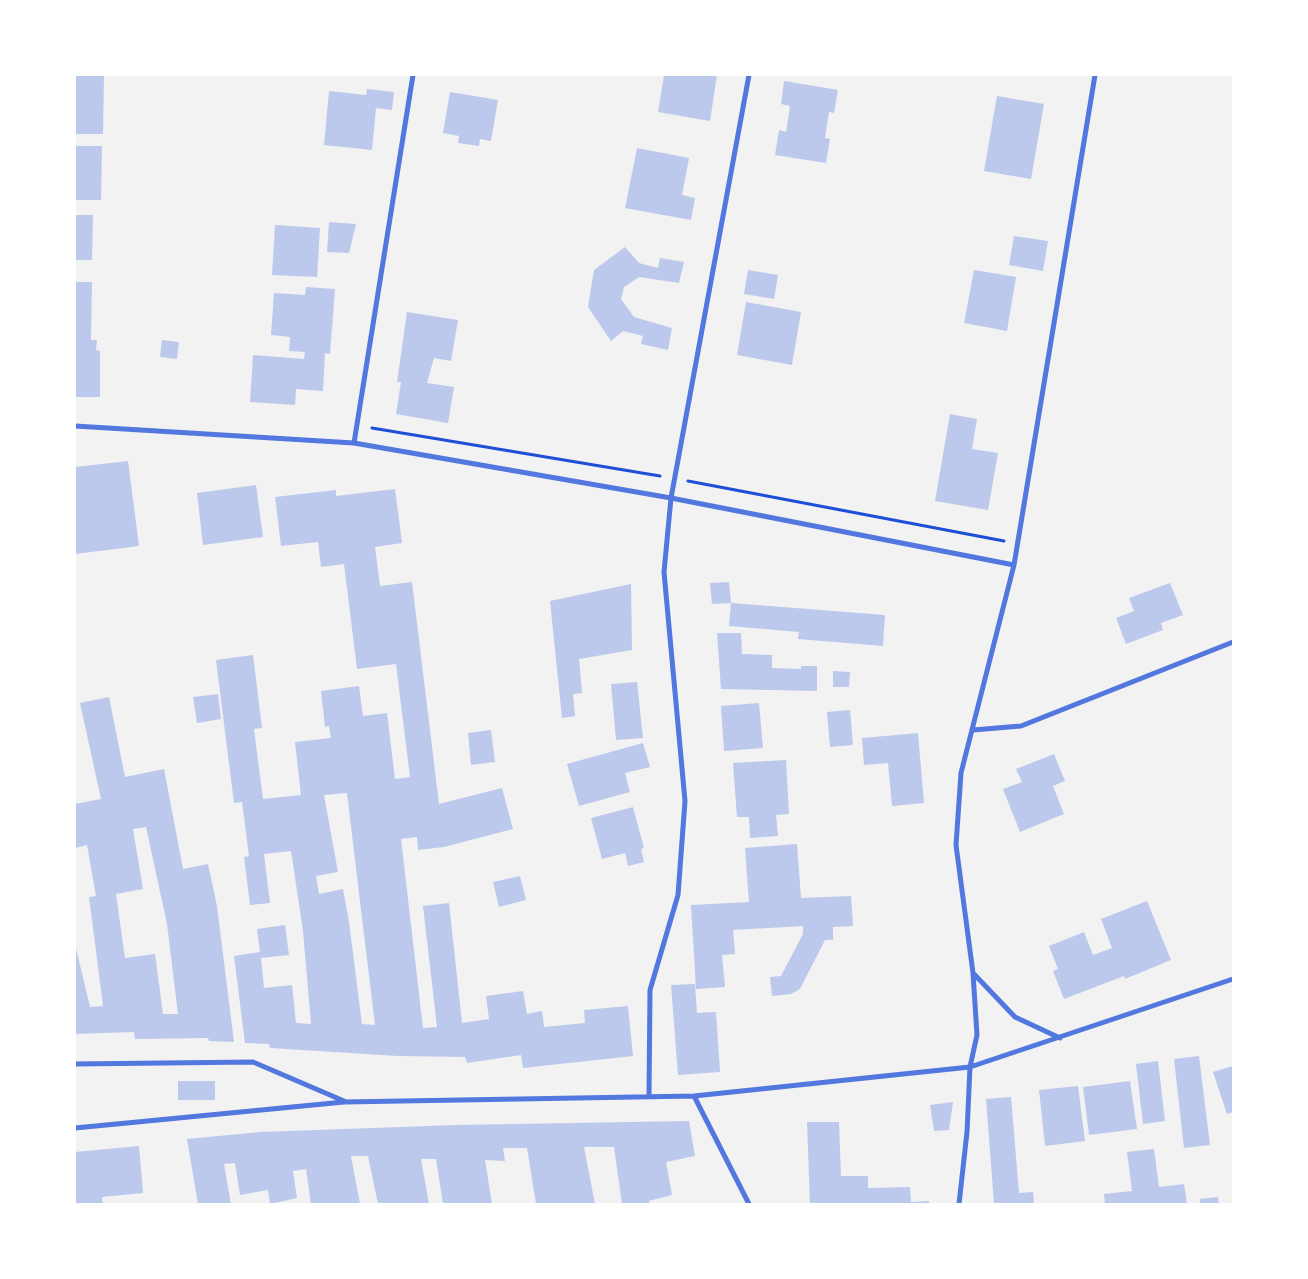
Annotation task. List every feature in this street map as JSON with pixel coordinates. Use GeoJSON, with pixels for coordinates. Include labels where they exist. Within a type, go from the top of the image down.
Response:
{"type":"FeatureCollection","features":[{"type":"Feature","properties":{"kind":"street"},"geometry":{"type":"LineString","coordinates":[[354,443],[413,75]]}},
{"type":"Feature","properties":{"kind":"street"},"geometry":{"type":"LineString","coordinates":[[649,1096],[650,990],[678,894],[685,801],[664,572],[671,498],[749,75]]}},
{"type":"Feature","properties":{"kind":"street"},"geometry":{"type":"LineString","coordinates":[[959,1204],[967,1132],[970,1067],[977,1035],[972,973],[956,845],[961,773],[1014,565],[1095,75]]}},
{"type":"Feature","properties":{"kind":"street"},"geometry":{"type":"LineString","coordinates":[[75,426],[354,443],[671,498],[1014,565]]}},
{"type":"Feature","properties":{"kind":"street"},"geometry":{"type":"LineString","coordinates":[[973,730],[1021,726],[1233,642]]}},
{"type":"Feature","properties":{"kind":"street"},"geometry":{"type":"LineString","coordinates":[[972,973],[1015,1017],[1061,1038]]}},
{"type":"Feature","properties":{"kind":"street"},"geometry":{"type":"LineString","coordinates":[[75,1128],[344,1102],[694,1096],[970,1067],[1233,979]]}},
{"type":"Feature","properties":{"kind":"street"},"geometry":{"type":"LineString","coordinates":[[75,1064],[253,1062],[344,1102]]}},
{"type":"Feature","properties":{"kind":"street"},"geometry":{"type":"LineString","coordinates":[[694,1096],[749,1204]]}},
{"type":"Feature","properties":{"kind":"building"},"geometry":{"type":"Polygon","coordinates":[[[75,75],[104,75],[103,134],[75,134],[75,75]]]}},
{"type":"Feature","properties":{"kind":"building"},"geometry":{"type":"Polygon","coordinates":[[[664,75],[717,75],[710,121],[658,112],[664,75]]]}},
{"type":"Feature","properties":{"kind":"building"},"geometry":{"type":"Polygon","coordinates":[[[784,81],[838,90],[834,113],[829,112],[825,138],[830,139],[826,163],[775,155],[779,130],[786,132],[790,106],[781,104],[784,81]]]}},
{"type":"Feature","properties":{"kind":"building"},"geometry":{"type":"Polygon","coordinates":[[[367,89],[394,92],[392,110],[376,108],[372,150],[324,145],[329,91],[366,95],[367,89]]]}},
{"type":"Feature","properties":{"kind":"building"},"geometry":{"type":"Polygon","coordinates":[[[450,92],[498,100],[491,141],[480,139],[479,146],[458,143],[459,136],[443,133],[450,92]]]}},
{"type":"Feature","properties":{"kind":"building"},"geometry":{"type":"Polygon","coordinates":[[[997,96],[1044,104],[1031,179],[984,171],[997,96]]]}},
{"type":"Feature","properties":{"kind":"building"},"geometry":{"type":"Polygon","coordinates":[[[75,146],[102,146],[101,200],[75,200],[75,146]]]}},
{"type":"Feature","properties":{"kind":"building"},"geometry":{"type":"Polygon","coordinates":[[[637,148],[689,158],[682,195],[695,198],[691,220],[625,208],[637,148]]]}},
{"type":"Feature","properties":{"kind":"building"},"geometry":{"type":"Polygon","coordinates":[[[75,215],[93,215],[92,260],[75,260],[75,215]]]}},
{"type":"Feature","properties":{"kind":"building"},"geometry":{"type":"Polygon","coordinates":[[[329,222],[356,224],[349,253],[327,252],[329,222]]]}},
{"type":"Feature","properties":{"kind":"building"},"geometry":{"type":"Polygon","coordinates":[[[275,225],[320,228],[317,277],[272,275],[275,225]]]}},
{"type":"Feature","properties":{"kind":"building"},"geometry":{"type":"Polygon","coordinates":[[[1014,236],[1048,241],[1043,271],[1009,265],[1014,236]]]}},
{"type":"Feature","properties":{"kind":"building"},"geometry":{"type":"Polygon","coordinates":[[[625,247],[639,263],[658,268],[660,258],[684,262],[679,283],[639,277],[624,287],[621,299],[634,317],[672,328],[668,350],[641,344],[643,336],[623,331],[611,341],[588,307],[594,270],[625,247]]]}},
{"type":"Feature","properties":{"kind":"building"},"geometry":{"type":"Polygon","coordinates":[[[748,270],[778,275],[774,299],[744,294],[748,270]]]}},
{"type":"Feature","properties":{"kind":"building"},"geometry":{"type":"Polygon","coordinates":[[[974,270],[1016,277],[1007,331],[964,323],[974,270]]]}},
{"type":"Feature","properties":{"kind":"building"},"geometry":{"type":"Polygon","coordinates":[[[75,282],[92,282],[91,340],[97,340],[96,350],[100,351],[100,397],[75,397],[75,282]]]}},
{"type":"Feature","properties":{"kind":"building"},"geometry":{"type":"Polygon","coordinates":[[[306,287],[335,289],[330,354],[325,353],[323,391],[296,389],[295,405],[250,402],[253,355],[304,359],[305,352],[289,351],[290,337],[271,335],[274,293],[305,295],[306,287]]]}},
{"type":"Feature","properties":{"kind":"building"},"geometry":{"type":"Polygon","coordinates":[[[746,302],[801,312],[792,365],[737,355],[746,302]]]}},
{"type":"Feature","properties":{"kind":"building"},"geometry":{"type":"Polygon","coordinates":[[[407,312],[458,320],[451,361],[434,358],[427,383],[454,387],[448,423],[396,414],[401,382],[397,382],[407,312]]]}},
{"type":"Feature","properties":{"kind":"building"},"geometry":{"type":"Polygon","coordinates":[[[162,340],[179,342],[177,359],[160,357],[162,340]]]}},
{"type":"Feature","properties":{"kind":"building"},"geometry":{"type":"Polygon","coordinates":[[[950,414],[977,419],[972,449],[998,453],[988,510],[935,501],[950,414]]]}},
{"type":"Feature","properties":{"kind":"building"},"geometry":{"type":"Polygon","coordinates":[[[128,461],[139,546],[75,554],[75,467],[128,461]]]}},
{"type":"Feature","properties":{"kind":"building"},"geometry":{"type":"Polygon","coordinates":[[[256,485],[263,537],[203,545],[197,493],[256,485]]]}},
{"type":"Feature","properties":{"kind":"building"},"geometry":{"type":"Polygon","coordinates":[[[395,489],[402,543],[375,547],[380,586],[412,582],[439,804],[502,788],[513,829],[444,847],[418,850],[417,837],[401,839],[423,1028],[437,1027],[423,906],[449,903],[462,1023],[489,1019],[486,996],[523,991],[527,1014],[542,1011],[544,1027],[585,1023],[584,1010],[628,1006],[633,1056],[523,1068],[521,1055],[467,1063],[465,1057],[398,1056],[270,1048],[269,1044],[245,1043],[234,956],[260,952],[257,929],[285,925],[289,955],[261,958],[264,988],[292,985],[296,1023],[311,1024],[303,931],[291,851],[264,854],[270,903],[250,905],[244,857],[249,856],[242,802],[234,803],[216,660],[253,655],[262,728],[254,729],[263,799],[301,795],[295,742],[331,738],[329,726],[325,727],[321,691],[359,686],[363,716],[387,713],[395,779],[410,777],[396,664],[357,669],[344,564],[321,567],[318,542],[281,546],[275,497],[336,490],[336,496],[395,489]],[[347,793],[324,795],[338,872],[316,876],[319,894],[343,889],[362,1024],[375,1025],[347,793]]]}},
{"type":"Feature","properties":{"kind":"building"},"geometry":{"type":"Polygon","coordinates":[[[729,582],[731,603],[712,604],[710,583],[729,582]]]}},
{"type":"Feature","properties":{"kind":"building"},"geometry":{"type":"Polygon","coordinates":[[[1170,583],[1183,615],[1161,623],[1163,630],[1126,644],[1116,618],[1134,611],[1129,598],[1170,583]]]}},
{"type":"Feature","properties":{"kind":"building"},"geometry":{"type":"Polygon","coordinates":[[[631,584],[632,650],[579,659],[582,693],[573,694],[575,716],[562,718],[550,601],[631,584]]]}},
{"type":"Feature","properties":{"kind":"building"},"geometry":{"type":"Polygon","coordinates":[[[731,603],[885,615],[883,646],[798,639],[799,632],[729,626],[731,603]]]}},
{"type":"Feature","properties":{"kind":"building"},"geometry":{"type":"Polygon","coordinates":[[[717,633],[741,633],[742,654],[772,655],[772,668],[801,669],[801,666],[817,666],[817,691],[721,689],[717,633]]]}},
{"type":"Feature","properties":{"kind":"building"},"geometry":{"type":"Polygon","coordinates":[[[833,671],[850,672],[849,687],[833,687],[833,671]]]}},
{"type":"Feature","properties":{"kind":"building"},"geometry":{"type":"Polygon","coordinates":[[[637,682],[643,738],[616,740],[611,684],[637,682]]]}},
{"type":"Feature","properties":{"kind":"building"},"geometry":{"type":"Polygon","coordinates":[[[218,694],[221,719],[197,723],[193,697],[218,694]]]}},
{"type":"Feature","properties":{"kind":"building"},"geometry":{"type":"Polygon","coordinates":[[[109,697],[125,777],[164,769],[183,869],[208,864],[217,906],[234,1042],[209,1041],[208,1038],[135,1039],[134,1032],[75,1034],[75,944],[90,1007],[103,1006],[89,897],[96,896],[87,845],[75,848],[75,804],[101,799],[80,703],[109,697]],[[146,827],[133,829],[143,889],[116,894],[125,958],[155,954],[163,1014],[178,1014],[167,924],[146,827]]]}},
{"type":"Feature","properties":{"kind":"building"},"geometry":{"type":"Polygon","coordinates":[[[759,703],[763,748],[724,751],[721,706],[759,703]]]}},
{"type":"Feature","properties":{"kind":"building"},"geometry":{"type":"Polygon","coordinates":[[[850,710],[853,745],[830,747],[827,712],[850,710]]]}},
{"type":"Feature","properties":{"kind":"building"},"geometry":{"type":"Polygon","coordinates":[[[491,730],[495,762],[471,765],[468,733],[491,730]]]}},
{"type":"Feature","properties":{"kind":"building"},"geometry":{"type":"Polygon","coordinates":[[[918,733],[924,803],[892,806],[888,763],[864,765],[862,738],[918,733]]]}},
{"type":"Feature","properties":{"kind":"building"},"geometry":{"type":"Polygon","coordinates":[[[643,743],[650,767],[625,773],[630,792],[579,806],[567,764],[643,743]]]}},
{"type":"Feature","properties":{"kind":"building"},"geometry":{"type":"Polygon","coordinates":[[[1054,754],[1065,781],[1053,786],[1064,814],[1020,832],[1003,789],[1022,782],[1016,769],[1054,754]]]}},
{"type":"Feature","properties":{"kind":"building"},"geometry":{"type":"Polygon","coordinates":[[[786,760],[789,814],[776,815],[778,836],[750,838],[749,817],[737,817],[733,763],[786,760]]]}},
{"type":"Feature","properties":{"kind":"building"},"geometry":{"type":"Polygon","coordinates":[[[633,807],[644,848],[641,849],[644,862],[628,866],[625,853],[602,859],[591,818],[633,807]]]}},
{"type":"Feature","properties":{"kind":"building"},"geometry":{"type":"Polygon","coordinates":[[[797,844],[801,898],[851,896],[853,926],[833,927],[833,940],[825,940],[800,989],[791,994],[772,996],[770,977],[781,976],[803,934],[803,926],[733,930],[735,954],[722,955],[725,987],[696,989],[691,905],[749,902],[745,848],[797,844]]]}},
{"type":"Feature","properties":{"kind":"building"},"geometry":{"type":"Polygon","coordinates":[[[520,876],[526,900],[499,907],[493,882],[520,876]]]}},
{"type":"Feature","properties":{"kind":"building"},"geometry":{"type":"Polygon","coordinates":[[[1147,901],[1171,960],[1125,979],[1124,976],[1064,999],[1053,971],[1058,969],[1049,946],[1084,932],[1093,955],[1112,948],[1101,919],[1147,901]]]}},
{"type":"Feature","properties":{"kind":"building"},"geometry":{"type":"Polygon","coordinates":[[[695,984],[697,1013],[716,1012],[720,1072],[678,1075],[671,985],[695,984]]]}},
{"type":"Feature","properties":{"kind":"building"},"geometry":{"type":"Polygon","coordinates":[[[1199,1056],[1210,1145],[1184,1148],[1174,1059],[1199,1056]]]}},
{"type":"Feature","properties":{"kind":"building"},"geometry":{"type":"Polygon","coordinates":[[[1158,1061],[1165,1121],[1143,1124],[1136,1064],[1158,1061]]]}},
{"type":"Feature","properties":{"kind":"building"},"geometry":{"type":"Polygon","coordinates":[[[1233,1066],[1233,1112],[1227,1114],[1213,1072],[1233,1066]]]}},
{"type":"Feature","properties":{"kind":"building"},"geometry":{"type":"Polygon","coordinates":[[[178,1081],[215,1081],[215,1100],[178,1100],[178,1081]]]}},
{"type":"Feature","properties":{"kind":"building"},"geometry":{"type":"Polygon","coordinates":[[[1130,1081],[1137,1129],[1089,1135],[1083,1087],[1130,1081]]]}},
{"type":"Feature","properties":{"kind":"building"},"geometry":{"type":"Polygon","coordinates":[[[1078,1086],[1085,1141],[1045,1146],[1039,1090],[1078,1086]]]}},
{"type":"Feature","properties":{"kind":"building"},"geometry":{"type":"Polygon","coordinates":[[[1011,1097],[1019,1193],[1033,1192],[1034,1204],[994,1204],[986,1099],[1011,1097]]]}},
{"type":"Feature","properties":{"kind":"building"},"geometry":{"type":"Polygon","coordinates":[[[953,1102],[949,1130],[934,1131],[930,1105],[953,1102]]]}},
{"type":"Feature","properties":{"kind":"building"},"geometry":{"type":"Polygon","coordinates":[[[689,1121],[695,1156],[666,1162],[672,1195],[649,1201],[650,1204],[622,1204],[614,1147],[584,1147],[595,1204],[536,1204],[527,1148],[503,1148],[505,1161],[485,1160],[492,1204],[443,1204],[436,1159],[421,1159],[429,1204],[378,1204],[368,1156],[351,1156],[360,1204],[311,1204],[306,1169],[293,1171],[297,1198],[270,1204],[268,1190],[240,1195],[235,1163],[224,1164],[231,1204],[198,1204],[187,1139],[260,1132],[456,1125],[689,1121]]]}},
{"type":"Feature","properties":{"kind":"building"},"geometry":{"type":"Polygon","coordinates":[[[807,1122],[839,1122],[841,1176],[868,1176],[868,1188],[910,1187],[911,1202],[929,1201],[929,1204],[810,1204],[807,1122]]]}},
{"type":"Feature","properties":{"kind":"building"},"geometry":{"type":"Polygon","coordinates":[[[139,1146],[143,1193],[102,1197],[103,1204],[75,1204],[75,1152],[139,1146]]]}},
{"type":"Feature","properties":{"kind":"building"},"geometry":{"type":"Polygon","coordinates":[[[1154,1149],[1159,1187],[1184,1184],[1187,1204],[1105,1204],[1104,1194],[1132,1191],[1127,1152],[1154,1149]]]}},
{"type":"Feature","properties":{"kind":"building"},"geometry":{"type":"Polygon","coordinates":[[[1218,1197],[1219,1204],[1200,1204],[1200,1199],[1218,1197]]]}}]}
